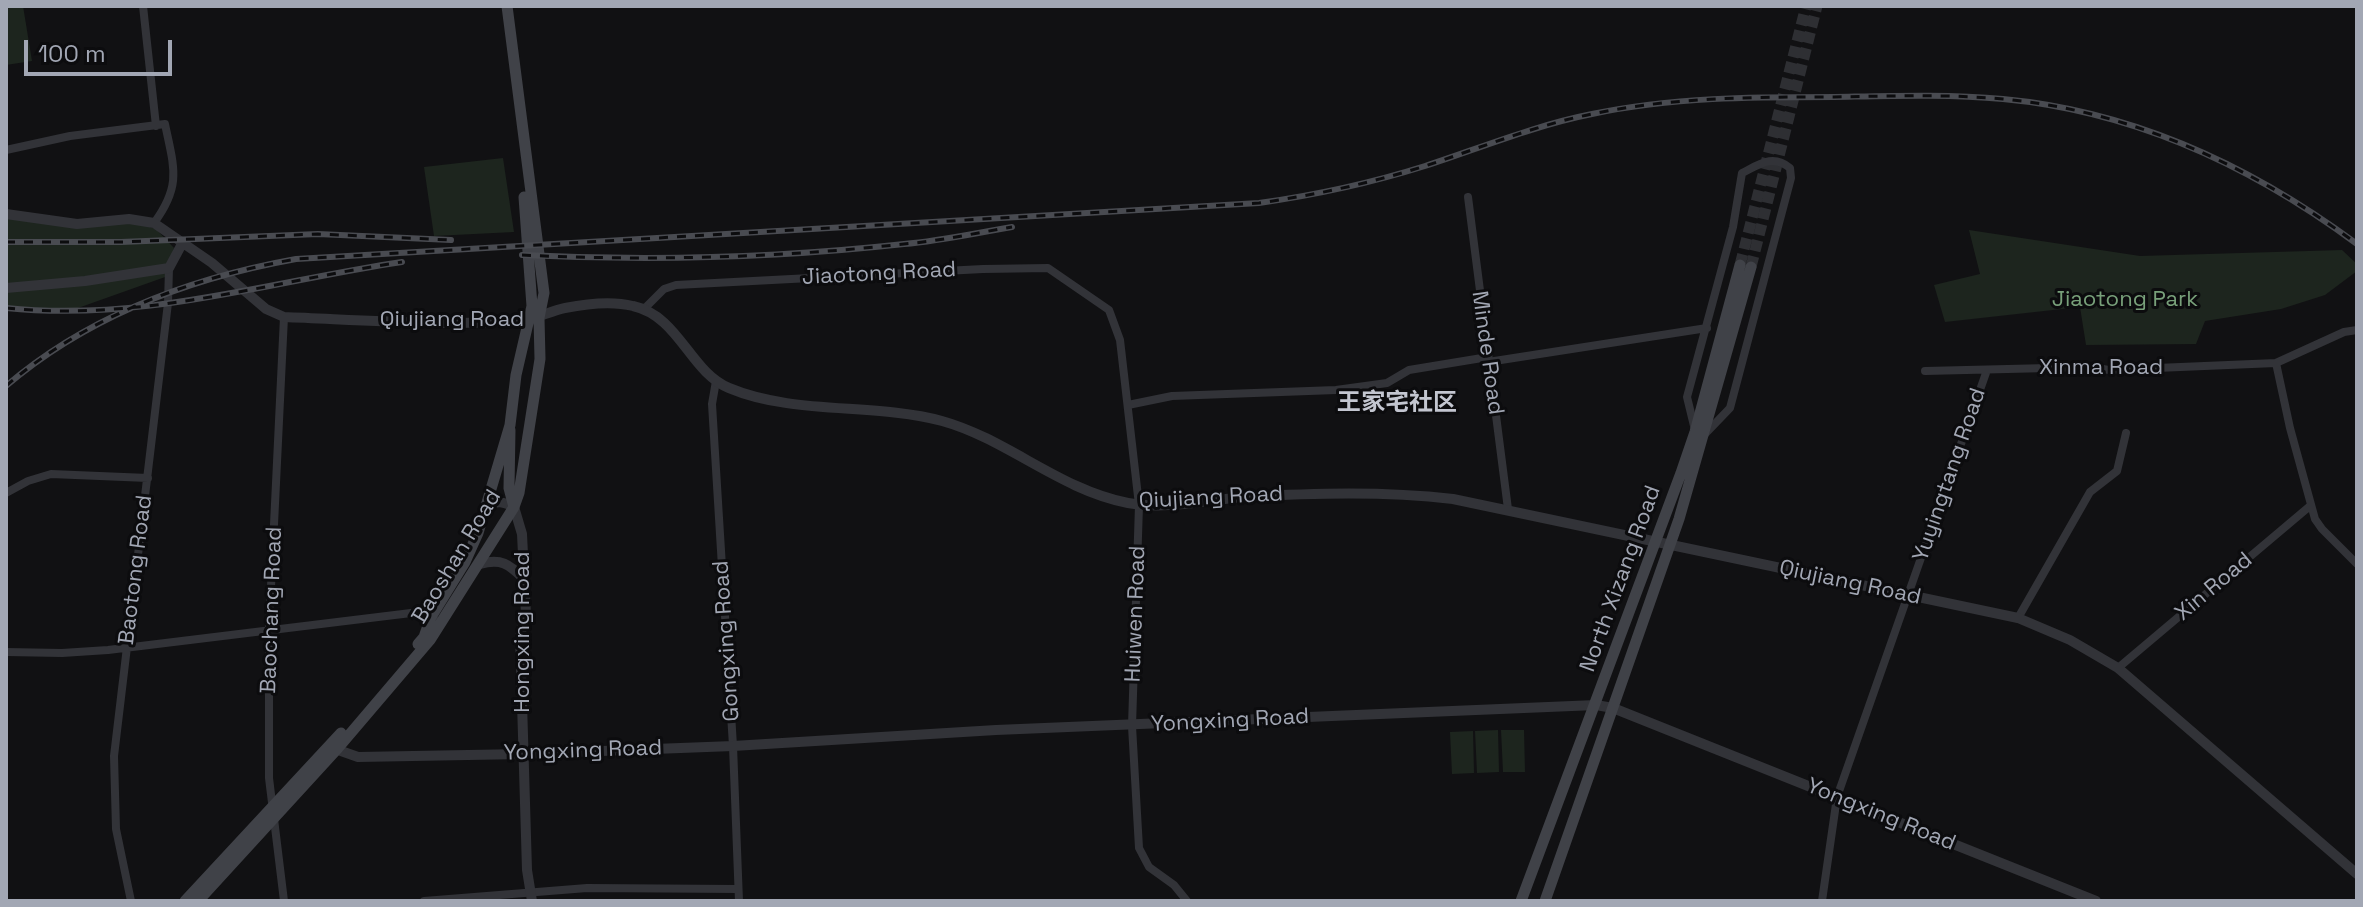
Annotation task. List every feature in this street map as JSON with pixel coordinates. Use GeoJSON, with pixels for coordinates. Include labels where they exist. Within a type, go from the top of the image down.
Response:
{"type":"FeatureCollection","features":[{"type":"Feature","properties":{"kind":"main road","name":"Baoshan Road"},"geometry":{"type":"LineString","coordinates":[[185,901],[335,745],[442,624],[514,507],[519,493],[540,359],[533,319],[520,147],[499,6]]}},
{"type":"Feature","properties":{"kind":"main road","name":"Baoshan Road"},"geometry":{"type":"LineString","coordinates":[[335,745],[424,637],[431,617],[465,562],[478,533],[510,425],[516,375],[544,293],[507,6]]}},
{"type":"Feature","properties":{"kind":"main road","name":"North Xizang Road"},"geometry":{"type":"LineString","coordinates":[[1545,901],[1670,546],[1745,266]]}},
{"type":"Feature","properties":{"kind":"main road"},"geometry":{"type":"LineString","coordinates":[[510,425],[509,488],[514,507]]}},
{"type":"Feature","properties":{"kind":"main road","name":"North Xizang Road"},"geometry":{"type":"LineString","coordinates":[[1521,901],[1655,542],[1700,433]]}},
{"type":"Feature","properties":{"kind":"main road","name":"Baoshan Road"},"geometry":{"type":"LineString","coordinates":[[198,901],[272,812]]}},
{"type":"Feature","properties":{"kind":"street"},"geometry":{"type":"LineString","coordinates":[[143,6],[161,125],[174,172],[173,189],[166,207],[154,223]]}},
{"type":"Feature","properties":{"kind":"street"},"geometry":{"type":"LineString","coordinates":[[6,150],[70,136],[161,125]]}},
{"type":"Feature","properties":{"kind":"street"},"geometry":{"type":"LineString","coordinates":[[1768,160],[1782,162],[1790,168],[1791,178],[1730,408],[1700,433],[1687,397],[1707,328],[1733,227],[1742,173],[1768,160]]}},
{"type":"Feature","properties":{"kind":"street","name":"Minde Road"},"geometry":{"type":"LineString","coordinates":[[1468,197],[1508,509]]}},
{"type":"Feature","properties":{"kind":"street","name":"Qiujiang Road"},"geometry":{"type":"LineString","coordinates":[[6,214],[77,224],[129,219],[154,223],[183,242],[266,309],[284,317],[451,323],[533,319],[575,306],[627,305],[644,309],[672,330],[716,381],[728,388],[767,400],[894,413],[950,424],[1086,490],[1139,505],[1293,494],[1386,494],[1453,499],[2018,618],[2070,640],[2118,668],[2357,874]]}},
{"type":"Feature","properties":{"kind":"street","name":"Baotong Road"},"geometry":{"type":"LineString","coordinates":[[131,901],[116,829],[113,786],[115,736],[148,478],[168,303],[169,268],[183,242]]}},
{"type":"Feature","properties":{"kind":"street"},"geometry":{"type":"LineString","coordinates":[[6,288],[85,281],[169,268]]}},
{"type":"Feature","properties":{"kind":"street","name":"Jiaotong Road"},"geometry":{"type":"LineString","coordinates":[[644,309],[664,289],[676,285],[1048,268],[1109,310]]}},
{"type":"Feature","properties":{"kind":"street","name":"Huiwen Road"},"geometry":{"type":"LineString","coordinates":[[1109,310],[1120,340],[1139,505],[1132,726],[1142,856],[1149,867],[1180,891],[1187,901]]}},
{"type":"Feature","properties":{"kind":"street","name":"Baochang Road"},"geometry":{"type":"LineString","coordinates":[[284,317],[269,628],[269,778],[284,901]]}},
{"type":"Feature","properties":{"kind":"street"},"geometry":{"type":"LineString","coordinates":[[1128,405],[1172,396],[1336,390],[1387,383],[1404,371],[1707,328]]}},
{"type":"Feature","properties":{"kind":"street"},"geometry":{"type":"LineString","coordinates":[[2357,330],[2344,332],[2276,363],[2310,506],[2322,529],[2357,564]]}},
{"type":"Feature","properties":{"kind":"street","name":"Xinma Road"},"geometry":{"type":"LineString","coordinates":[[1925,371],[2090,367],[2109,370],[2276,363]]}},
{"type":"Feature","properties":{"kind":"street","name":"Yuyingtang Road"},"geometry":{"type":"LineString","coordinates":[[1822,901],[1837,797],[1987,370]]}},
{"type":"Feature","properties":{"kind":"street","name":"Gongxing Road"},"geometry":{"type":"LineString","coordinates":[[716,381],[712,404],[733,746],[739,901]]}},
{"type":"Feature","properties":{"kind":"street"},"geometry":{"type":"LineString","coordinates":[[2018,618],[2090,492],[2117,471],[2126,433]]}},
{"type":"Feature","properties":{"kind":"street"},"geometry":{"type":"LineString","coordinates":[[6,493],[28,481],[51,474],[148,478]]}},
{"type":"Feature","properties":{"kind":"street"},"geometry":{"type":"LineString","coordinates":[[486,506],[504,502],[514,507]]}},
{"type":"Feature","properties":{"kind":"street","name":"Xin Road"},"geometry":{"type":"LineString","coordinates":[[2118,668],[2310,506]]}},
{"type":"Feature","properties":{"kind":"street","name":"Hongxing Road"},"geometry":{"type":"LineString","coordinates":[[514,507],[522,534],[526,615],[520,635],[531,897]]}},
{"type":"Feature","properties":{"kind":"street"},"geometry":{"type":"LineString","coordinates":[[480,564],[494,560],[505,562],[524,579]]}},
{"type":"Feature","properties":{"kind":"street"},"geometry":{"type":"LineString","coordinates":[[6,652],[62,653],[125,647],[411,613],[431,617],[442,624]]}},
{"type":"Feature","properties":{"kind":"street","name":"Yongxing Road"},"geometry":{"type":"LineString","coordinates":[[335,745],[358,757],[523,754],[1596,705],[1613,708],[2096,901]]}},
{"type":"Feature","properties":{"kind":"street"},"geometry":{"type":"LineString","coordinates":[[424,901],[531,897],[621,887],[738,889]]}},
{"type":"Feature","properties":{"kind":"green space"},"geometry":{"type":"Polygon","coordinates":[[[6,6],[23,6],[32,61],[6,65],[6,6]]]}},
{"type":"Feature","properties":{"kind":"green space"},"geometry":{"type":"Polygon","coordinates":[[[503,158],[514,232],[434,236],[424,167],[503,158]]]}},
{"type":"Feature","properties":{"kind":"green space"},"geometry":{"type":"Polygon","coordinates":[[[6,218],[134,222],[156,229],[174,248],[168,276],[78,308],[39,311],[6,308],[6,218]]]}},
{"type":"Feature","properties":{"kind":"green space","name":"Jiaotong Park"},"geometry":{"type":"Polygon","coordinates":[[[1969,230],[2140,256],[2342,250],[2357,264],[2357,271],[2325,295],[2281,309],[2205,321],[2196,344],[2086,345],[2080,307],[1945,322],[1934,285],[1980,274],[1969,230]]]}},
{"type":"Feature","properties":{"kind":"green space"},"geometry":{"type":"Polygon","coordinates":[[[1498,730],[1499,772],[1477,773],[1475,731],[1498,730]]]}},
{"type":"Feature","properties":{"kind":"green space"},"geometry":{"type":"Polygon","coordinates":[[[1501,730],[1524,730],[1525,772],[1503,772],[1501,730]]]}},
{"type":"Feature","properties":{"kind":"green space"},"geometry":{"type":"Polygon","coordinates":[[[1473,731],[1474,773],[1452,774],[1450,732],[1473,731]]]}},
{"type":"Feature","properties":{"kind":"tunnel"},"geometry":{"type":"LineString","coordinates":[[1740,265],[1806,6]]}},
{"type":"Feature","properties":{"kind":"tunnel"},"geometry":{"type":"LineString","coordinates":[[1751,267],[1817,6]]}},
{"type":"Feature","properties":{"kind":"railway"},"geometry":{"type":"LineString","coordinates":[[6,386],[71,339],[142,303],[218,277],[296,259],[1259,203],[1384,178],[1571,119],[1622,108],[1713,99],[1961,96],[2003,99],[2099,116],[2145,130],[2234,167],[2317,216],[2357,244]]}},
{"type":"Feature","properties":{"kind":"railway"},"geometry":{"type":"LineString","coordinates":[[522,255],[617,258],[761,255],[918,243],[1012,227]]}},
{"type":"Feature","properties":{"kind":"railway"},"geometry":{"type":"LineString","coordinates":[[6,242],[121,242],[318,234],[451,240]]}},
{"type":"Feature","properties":{"kind":"railway"},"geometry":{"type":"LineString","coordinates":[[6,308],[108,310],[157,305],[402,262]]}},
{"type":"Feature","properties":{"kind":"district","name":"王家宅社区"},"geometry":{"type":"Point","coordinates":[1397,403]}}]}
